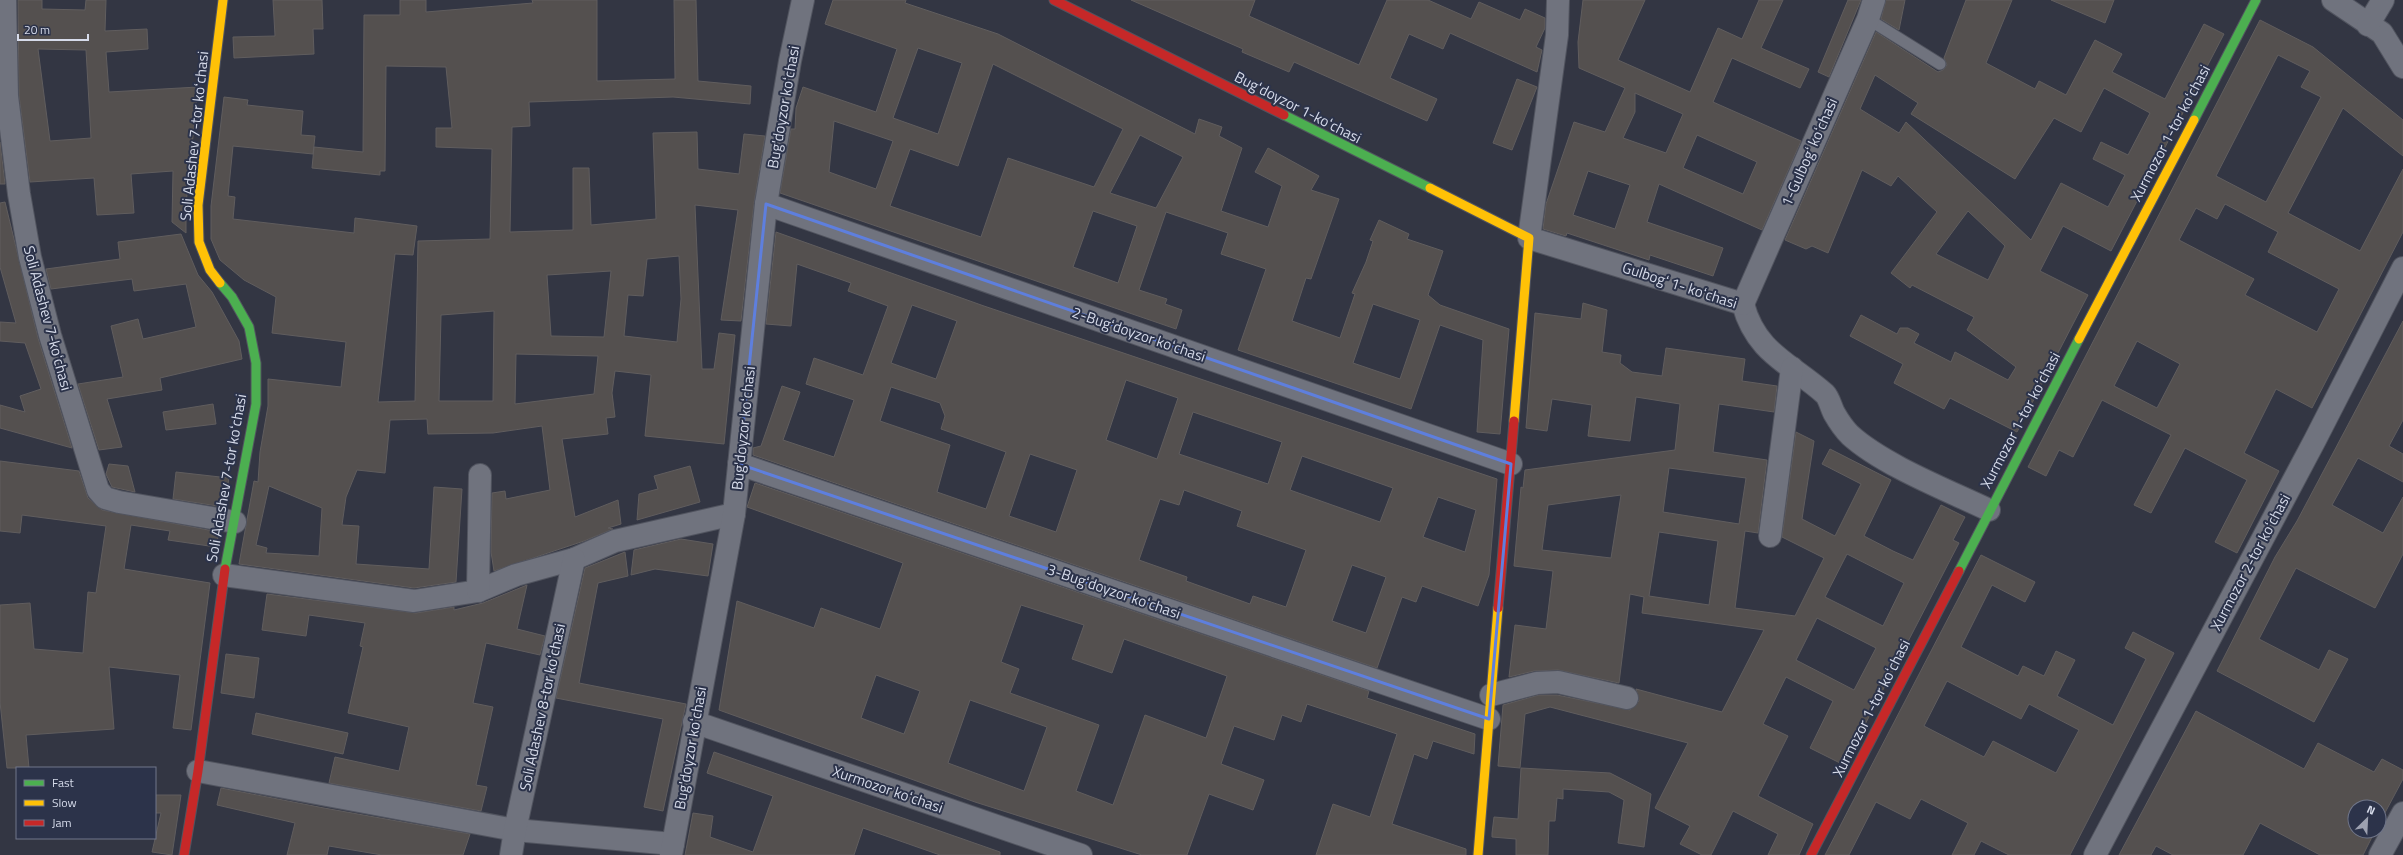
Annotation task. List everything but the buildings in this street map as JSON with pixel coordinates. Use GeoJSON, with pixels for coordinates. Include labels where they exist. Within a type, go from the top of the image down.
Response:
{"type":"FeatureCollection","features":[{"type":"Feature","properties":{"kind":"street","name":"Soli Adashev 7-koʻchasi"},"geometry":{"type":"LineString","coordinates":[[5,0],[7,96],[19,194],[30,257],[50,335],[98,490],[105,498],[119,502],[235,522]]}},
{"type":"Feature","properties":{"kind":"street","name":"Soli Adashev 7-tor koʻchasi"},"geometry":{"type":"LineString","coordinates":[[184,855],[198,771],[224,575],[256,404],[256,363],[249,327],[232,297],[210,270],[199,242],[198,205],[223,0]]}},
{"type":"Feature","properties":{"kind":"street","name":"Bug'doyzor koʻchasi"},"geometry":{"type":"LineString","coordinates":[[672,849],[694,722],[734,514],[766,204],[790,61],[803,0]]}},
{"type":"Feature","properties":{"kind":"street","name":"Bugʻdoyzor 1-koʻchasi"},"geometry":{"type":"LineString","coordinates":[[1054,0],[1529,238]]}},
{"type":"Feature","properties":{"kind":"street"},"geometry":{"type":"LineString","coordinates":[[1478,855],[1529,238],[1557,35],[1558,0]]}},
{"type":"Feature","properties":{"kind":"street","name":"Xurmozor 1-tor koʻchasi"},"geometry":{"type":"LineString","coordinates":[[1811,855],[1989,510],[2256,0]]}},
{"type":"Feature","properties":{"kind":"street"},"geometry":{"type":"LineString","coordinates":[[2333,0],[2375,13],[2393,53],[2403,67]]}},
{"type":"Feature","properties":{"kind":"street","name":"1-Gulbogʻ koʻchasi"},"geometry":{"type":"LineString","coordinates":[[1743,304],[1871,9]]}},
{"type":"Feature","properties":{"kind":"street","name":"2-Bugʻdoyzor koʻchasi"},"geometry":{"type":"LineString","coordinates":[[766,204],[1511,464]]}},
{"type":"Feature","properties":{"kind":"street","name":"Gulbogʻ 1- koʻchasi"},"geometry":{"type":"LineString","coordinates":[[1529,238],[1743,304],[1747,320],[1755,336],[1826,395],[1834,413],[1848,433],[1869,451],[1989,510]]}},
{"type":"Feature","properties":{"kind":"street","name":"Xurmozor 2-tor koʻchasi"},"geometry":{"type":"LineString","coordinates":[[2095,855],[2315,440],[2403,268]]}},
{"type":"Feature","properties":{"kind":"street"},"geometry":{"type":"LineString","coordinates":[[1770,536],[1792,368]]}},
{"type":"Feature","properties":{"kind":"street","name":"3-Bugʻdoyzor koʻchasi"},"geometry":{"type":"LineString","coordinates":[[739,464],[1489,719]]}},
{"type":"Feature","properties":{"kind":"street"},"geometry":{"type":"LineString","coordinates":[[478,591],[480,475]]}},
{"type":"Feature","properties":{"kind":"street"},"geometry":{"type":"LineString","coordinates":[[224,575],[414,601],[478,591],[516,575],[574,559],[614,541],[734,514]]}},
{"type":"Feature","properties":{"kind":"street","name":"Soli Adashev 8-tor koʻchasi"},"geometry":{"type":"LineString","coordinates":[[511,855],[514,830],[574,559]]}},
{"type":"Feature","properties":{"kind":"street"},"geometry":{"type":"LineString","coordinates":[[1491,695],[1538,683],[1558,682],[1627,698]]}},
{"type":"Feature","properties":{"kind":"street","name":"Xurmozor koʻchasi"},"geometry":{"type":"LineString","coordinates":[[694,722],[1081,855]]}},
{"type":"Feature","properties":{"kind":"street"},"geometry":{"type":"LineString","coordinates":[[198,771],[514,830],[672,849]]}},
{"type":"Feature","properties":{"kind":"street"},"geometry":{"type":"LineString","coordinates":[[2380,855],[2403,813]]}},
{"type":"Feature","properties":{"kind":"lane"},"geometry":{"type":"LineString","coordinates":[[1871,9],[1940,64]]}},
{"type":"Feature","properties":{"kind":"highlighted area"},"geometry":{"type":"Polygon","coordinates":[[[766,204],[1511,464],[1489,719],[739,464],[766,204]]]}},
{"type":"Feature","properties":{"kind":"traffic: fast"},"geometry":{"type":"LineString","coordinates":[[2194,120],[2256,0]]}},
{"type":"Feature","properties":{"kind":"traffic: fast"},"geometry":{"type":"LineString","coordinates":[[1284,115],[1430,188]]}},
{"type":"Feature","properties":{"kind":"traffic: fast"},"geometry":{"type":"LineString","coordinates":[[220,283],[232,297],[249,327],[256,363],[256,404],[225,569]]}},
{"type":"Feature","properties":{"kind":"traffic: fast"},"geometry":{"type":"LineString","coordinates":[[1959,571],[2079,339]]}},
{"type":"Feature","properties":{"kind":"traffic: slow"},"geometry":{"type":"LineString","coordinates":[[220,283],[210,270],[199,242],[198,205],[223,0]]}},
{"type":"Feature","properties":{"kind":"traffic: slow"},"geometry":{"type":"LineString","coordinates":[[2079,339],[2194,120]]}},
{"type":"Feature","properties":{"kind":"traffic: slow"},"geometry":{"type":"LineString","coordinates":[[1430,188],[1529,238],[1514,421]]}},
{"type":"Feature","properties":{"kind":"traffic: slow"},"geometry":{"type":"LineString","coordinates":[[1478,855],[1498,608]]}},
{"type":"Feature","properties":{"kind":"traffic: jam"},"geometry":{"type":"LineString","coordinates":[[1054,0],[1284,115]]}},
{"type":"Feature","properties":{"kind":"traffic: jam"},"geometry":{"type":"LineString","coordinates":[[1498,608],[1514,421]]}},
{"type":"Feature","properties":{"kind":"traffic: jam"},"geometry":{"type":"LineString","coordinates":[[184,855],[198,771],[225,569]]}},
{"type":"Feature","properties":{"kind":"traffic: jam"},"geometry":{"type":"LineString","coordinates":[[1811,855],[1959,571]]}}]}
